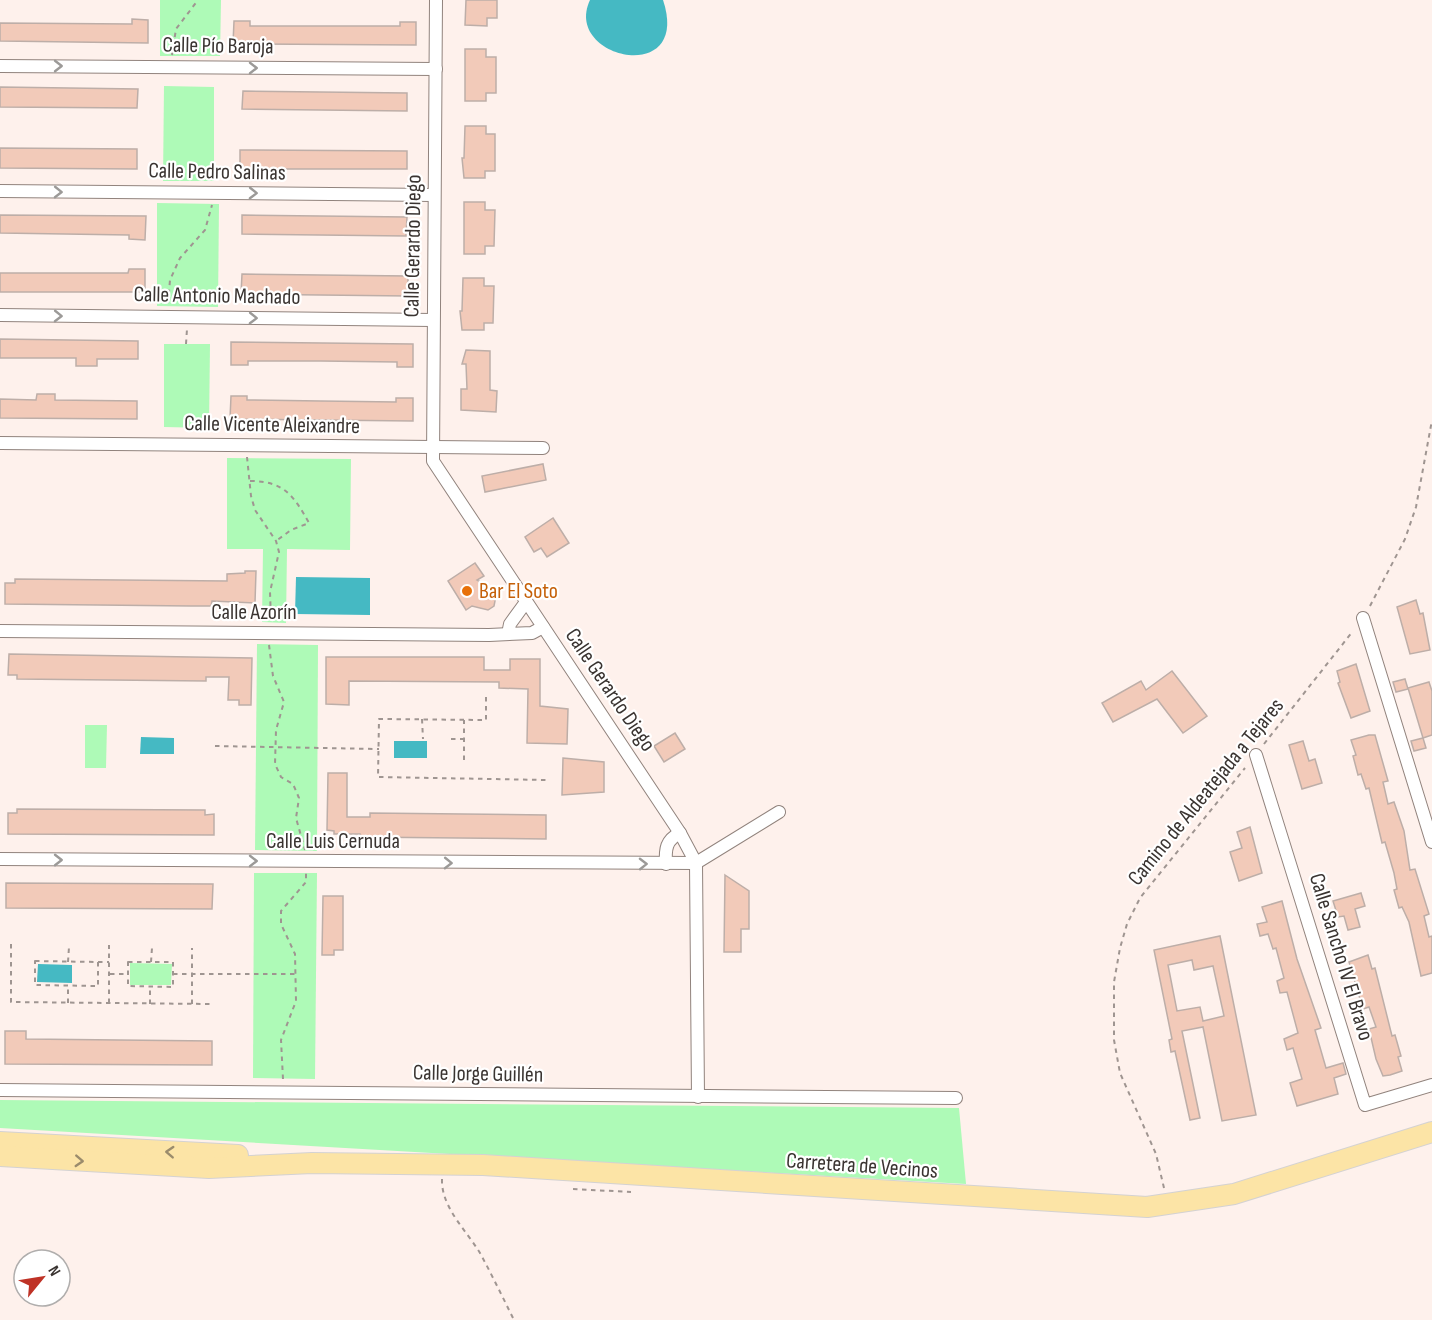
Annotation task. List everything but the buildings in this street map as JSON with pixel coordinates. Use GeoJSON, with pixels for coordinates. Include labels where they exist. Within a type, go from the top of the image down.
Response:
{"type":"FeatureCollection","features":[{"type":"Feature","properties":{"kind":"main road","name":"Carretera de Vecinos"},"geometry":{"type":"LineString","coordinates":[[48,1152],[259,1156],[312,1163],[483,1165],[1147,1207],[1234,1194],[1432,1131]]}},
{"type":"Feature","properties":{"kind":"main road"},"geometry":{"type":"LineString","coordinates":[[0,1136],[48,1152]]}},
{"type":"Feature","properties":{"kind":"main road"},"geometry":{"type":"LineString","coordinates":[[0,1142],[48,1152]]}},
{"type":"Feature","properties":{"kind":"main road"},"geometry":{"type":"LineString","coordinates":[[0,1148],[48,1152]]}},
{"type":"Feature","properties":{"kind":"main road"},"geometry":{"type":"LineString","coordinates":[[0,1156],[48,1152]]}},
{"type":"Feature","properties":{"kind":"street","name":"Calle Gerardo Diego"},"geometry":{"type":"LineString","coordinates":[[436,0],[433,461],[680,833],[696,863],[698,1097]]}},
{"type":"Feature","properties":{"kind":"street","name":"Calle Pío Baroja"},"geometry":{"type":"LineString","coordinates":[[0,66],[436,69]]}},
{"type":"Feature","properties":{"kind":"street","name":"Calle Pedro Salinas"},"geometry":{"type":"LineString","coordinates":[[0,191],[435,195]]}},
{"type":"Feature","properties":{"kind":"street","name":"Calle Antonio Machado"},"geometry":{"type":"LineString","coordinates":[[0,315],[433,320]]}},
{"type":"Feature","properties":{"kind":"street","name":"Calle Vicente Aleixandre"},"geometry":{"type":"LineString","coordinates":[[0,444],[543,448]]}},
{"type":"Feature","properties":{"kind":"street"},"geometry":{"type":"LineString","coordinates":[[508,634],[510,624],[526,602]]}},
{"type":"Feature","properties":{"kind":"street"},"geometry":{"type":"LineString","coordinates":[[1364,618],[1432,840]]}},
{"type":"Feature","properties":{"kind":"street","name":"Calle Azorín"},"geometry":{"type":"LineString","coordinates":[[0,631],[508,634],[532,633],[543,627]]}},
{"type":"Feature","properties":{"kind":"street","name":"Calle Sancho IV El Bravo"},"geometry":{"type":"LineString","coordinates":[[1256,755],[1365,1105],[1432,1085]]}},
{"type":"Feature","properties":{"kind":"street","name":"Calle Luis Cernuda"},"geometry":{"type":"LineString","coordinates":[[0,859],[696,863],[778,812]]}},
{"type":"Feature","properties":{"kind":"street"},"geometry":{"type":"LineString","coordinates":[[666,864],[665,849],[670,838],[680,833]]}},
{"type":"Feature","properties":{"kind":"street","name":"Calle Jorge Guillén"},"geometry":{"type":"LineString","coordinates":[[0,1090],[956,1098]]}},
{"type":"Feature","properties":{"kind":"path"},"geometry":{"type":"LineString","coordinates":[[172,67],[176,29],[198,0]]}},
{"type":"Feature","properties":{"kind":"path"},"geometry":{"type":"LineString","coordinates":[[169,317],[170,280],[180,258],[205,230],[212,193]]}},
{"type":"Feature","properties":{"kind":"path","name":"Camino de Aldeatejada a Tejares"},"geometry":{"type":"LineString","coordinates":[[1166,1205],[1162,1173],[1156,1154],[1128,1096],[1120,1073],[1114,1040],[1114,982],[1127,924],[1140,898],[1364,618],[1406,539],[1416,507],[1432,420]]}},
{"type":"Feature","properties":{"kind":"path"},"geometry":{"type":"LineString","coordinates":[[246,446],[249,481],[255,510],[276,541],[279,552],[270,592],[273,676],[284,702],[276,730],[275,764],[282,777],[293,784],[299,798],[296,818],[304,844],[306,861],[306,882],[281,911],[283,931],[295,954],[296,1001],[281,1040],[283,1093]]}},
{"type":"Feature","properties":{"kind":"path"},"geometry":{"type":"LineString","coordinates":[[249,481],[274,482],[284,488],[309,523],[291,530],[276,541]]}},
{"type":"Feature","properties":{"kind":"path"},"geometry":{"type":"LineString","coordinates":[[486,697],[486,720],[379,719],[378,777],[547,780]]}},
{"type":"Feature","properties":{"kind":"path"},"geometry":{"type":"LineString","coordinates":[[422,719],[423,739]]}},
{"type":"Feature","properties":{"kind":"path"},"geometry":{"type":"LineString","coordinates":[[464,720],[464,760]]}},
{"type":"Feature","properties":{"kind":"path"},"geometry":{"type":"LineString","coordinates":[[451,739],[464,739]]}},
{"type":"Feature","properties":{"kind":"path"},"geometry":{"type":"LineString","coordinates":[[215,746],[379,748]]}},
{"type":"Feature","properties":{"kind":"path"},"geometry":{"type":"LineString","coordinates":[[11,944],[11,1002],[210,1004]]}},
{"type":"Feature","properties":{"kind":"path"},"geometry":{"type":"LineString","coordinates":[[109,945],[109,1004]]}},
{"type":"Feature","properties":{"kind":"path"},"geometry":{"type":"LineString","coordinates":[[68,962],[69,947]]}},
{"type":"Feature","properties":{"kind":"path"},"geometry":{"type":"LineString","coordinates":[[151,962],[152,948]]}},
{"type":"Feature","properties":{"kind":"path"},"geometry":{"type":"LineString","coordinates":[[192,948],[192,1004]]}},
{"type":"Feature","properties":{"kind":"path"},"geometry":{"type":"LineString","coordinates":[[98,962],[98,986],[35,985],[35,961],[109,962]]}},
{"type":"Feature","properties":{"kind":"path"},"geometry":{"type":"LineString","coordinates":[[128,962],[173,962],[173,987],[128,986],[128,974],[128,962]]}},
{"type":"Feature","properties":{"kind":"path"},"geometry":{"type":"LineString","coordinates":[[109,974],[128,974]]}},
{"type":"Feature","properties":{"kind":"path"},"geometry":{"type":"LineString","coordinates":[[173,974],[295,974]]}},
{"type":"Feature","properties":{"kind":"path"},"geometry":{"type":"LineString","coordinates":[[68,986],[68,1003]]}},
{"type":"Feature","properties":{"kind":"path"},"geometry":{"type":"LineString","coordinates":[[150,987],[150,1004]]}},
{"type":"Feature","properties":{"kind":"path"},"geometry":{"type":"LineString","coordinates":[[441,1165],[441,1190],[446,1201],[480,1253],[514,1320]]}},
{"type":"Feature","properties":{"kind":"green space"},"geometry":{"type":"Polygon","coordinates":[[[160,0],[221,0],[220,56],[160,56],[160,0]]]}},
{"type":"Feature","properties":{"kind":"green space"},"geometry":{"type":"Polygon","coordinates":[[[164,86],[214,87],[214,181],[163,181],[164,86]]]}},
{"type":"Feature","properties":{"kind":"green space"},"geometry":{"type":"Polygon","coordinates":[[[157,203],[219,204],[218,307],[157,306],[157,203]]]}},
{"type":"Feature","properties":{"kind":"green space"},"geometry":{"type":"Polygon","coordinates":[[[164,344],[210,344],[209,428],[164,427],[164,344]]]}},
{"type":"Feature","properties":{"kind":"green space"},"geometry":{"type":"Polygon","coordinates":[[[227,458],[351,459],[350,550],[287,549],[286,623],[262,622],[263,549],[227,549],[227,458]]]}},
{"type":"Feature","properties":{"kind":"green space"},"geometry":{"type":"Polygon","coordinates":[[[257,644],[318,645],[317,851],[255,850],[257,644]]]}},
{"type":"Feature","properties":{"kind":"green space"},"geometry":{"type":"Polygon","coordinates":[[[85,725],[107,725],[106,768],[85,768],[85,725]]]}},
{"type":"Feature","properties":{"kind":"green space"},"geometry":{"type":"Polygon","coordinates":[[[254,873],[317,873],[315,1079],[253,1078],[254,873]]]}},
{"type":"Feature","properties":{"kind":"green space"},"geometry":{"type":"Polygon","coordinates":[[[130,963],[172,964],[171,985],[130,985],[130,963]]]}},
{"type":"Feature","properties":{"kind":"green space"},"geometry":{"type":"Polygon","coordinates":[[[0,1100],[959,1108],[966,1184],[0,1128],[0,1100]]]}},
{"type":"Feature","properties":{"kind":"water"},"geometry":{"type":"Polygon","coordinates":[[[590,0],[663,0],[667,27],[660,45],[645,54],[627,55],[608,49],[594,37],[586,21],[590,0]]]}},
{"type":"Feature","properties":{"kind":"water"},"geometry":{"type":"Polygon","coordinates":[[[296,577],[370,578],[370,615],[295,614],[296,577]]]}},
{"type":"Feature","properties":{"kind":"water"},"geometry":{"type":"Polygon","coordinates":[[[141,737],[174,738],[174,754],[140,754],[141,737]]]}},
{"type":"Feature","properties":{"kind":"water"},"geometry":{"type":"Polygon","coordinates":[[[394,741],[427,741],[427,758],[394,758],[394,741]]]}},
{"type":"Feature","properties":{"kind":"water"},"geometry":{"type":"Polygon","coordinates":[[[38,964],[72,965],[72,983],[37,982],[38,964]]]}},
{"type":"Feature","properties":{"kind":"place","name":"Bar El Soto"},"geometry":{"type":"Point","coordinates":[467,591]}}]}
